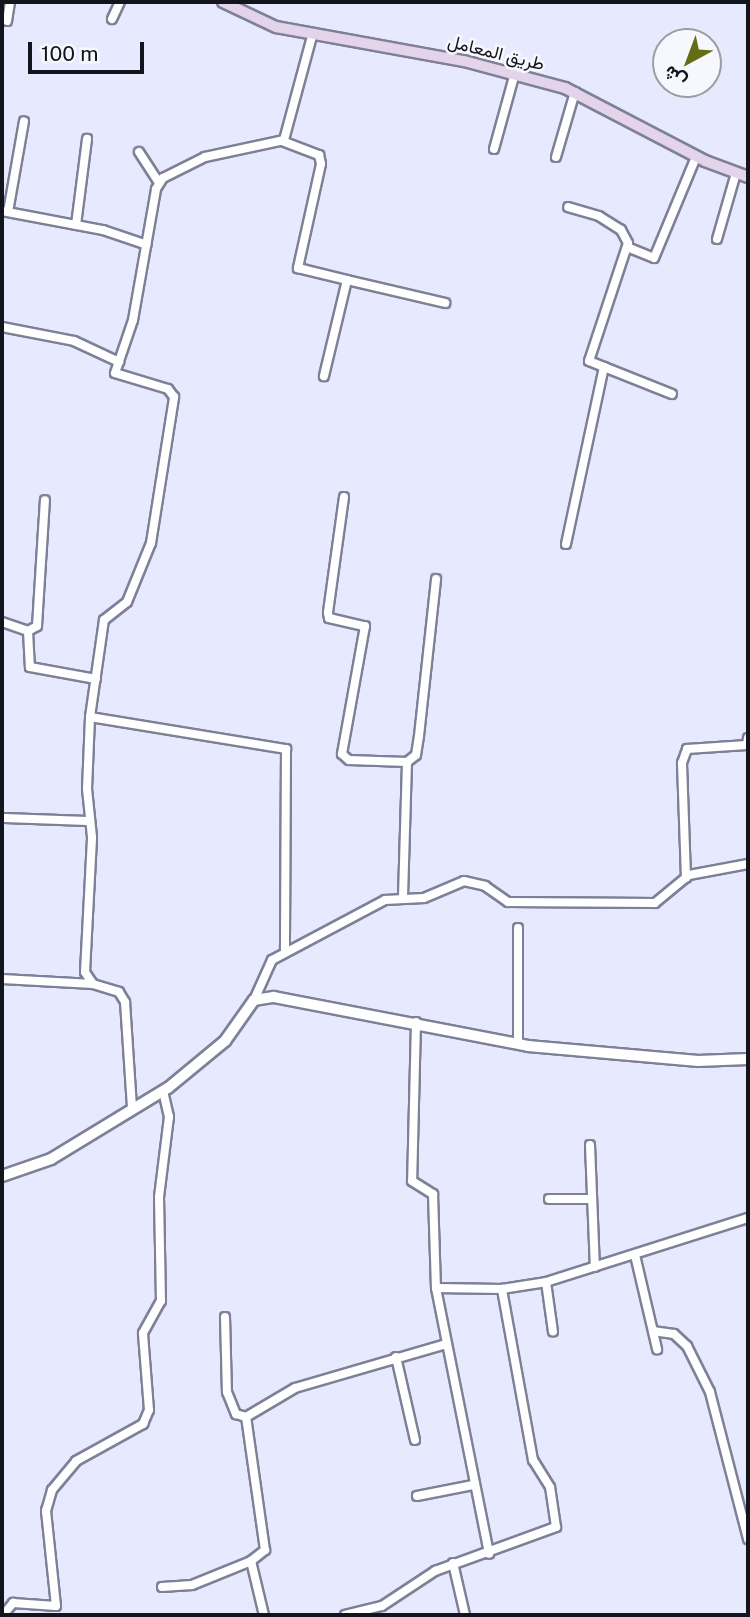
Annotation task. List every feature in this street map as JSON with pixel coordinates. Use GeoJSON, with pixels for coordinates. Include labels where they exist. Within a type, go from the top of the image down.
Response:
{"type":"FeatureCollection","features":[{"type":"Feature","properties":{"kind":"main road","name":"طريق المعامل"},"geometry":{"type":"LineString","coordinates":[[223,2],[312,36],[514,74],[575,92],[696,157],[748,177]]}},
{"type":"Feature","properties":{"kind":"street"},"geometry":{"type":"LineString","coordinates":[[7,21],[10,2]]}},
{"type":"Feature","properties":{"kind":"street"},"geometry":{"type":"LineString","coordinates":[[112,19],[121,2]]}},
{"type":"Feature","properties":{"kind":"street"},"geometry":{"type":"LineString","coordinates":[[282,141],[312,36]]}},
{"type":"Feature","properties":{"kind":"street"},"geometry":{"type":"LineString","coordinates":[[494,149],[514,74]]}},
{"type":"Feature","properties":{"kind":"street"},"geometry":{"type":"LineString","coordinates":[[556,157],[575,92]]}},
{"type":"Feature","properties":{"kind":"street"},"geometry":{"type":"LineString","coordinates":[[24,121],[5,212],[75,225],[147,245]]}},
{"type":"Feature","properties":{"kind":"street"},"geometry":{"type":"LineString","coordinates":[[75,225],[87,139]]}},
{"type":"Feature","properties":{"kind":"street"},"geometry":{"type":"LineString","coordinates":[[159,183],[224,149],[282,141],[319,155],[321,164],[298,268],[446,303]]}},
{"type":"Feature","properties":{"kind":"street"},"geometry":{"type":"LineString","coordinates":[[93,984],[85,972],[90,717],[104,620],[127,602],[152,543],[174,397],[168,389],[117,377],[159,183],[139,152]]}},
{"type":"Feature","properties":{"kind":"street"},"geometry":{"type":"LineString","coordinates":[[627,247],[654,258],[696,157]]}},
{"type":"Feature","properties":{"kind":"street"},"geometry":{"type":"LineString","coordinates":[[717,239],[736,173]]}},
{"type":"Feature","properties":{"kind":"street"},"geometry":{"type":"LineString","coordinates":[[568,208],[621,230],[627,247],[589,361],[672,394]]}},
{"type":"Feature","properties":{"kind":"street"},"geometry":{"type":"LineString","coordinates":[[324,376],[347,280]]}},
{"type":"Feature","properties":{"kind":"street"},"geometry":{"type":"LineString","coordinates":[[2,327],[74,341],[119,362]]}},
{"type":"Feature","properties":{"kind":"street"},"geometry":{"type":"LineString","coordinates":[[566,544],[604,368]]}},
{"type":"Feature","properties":{"kind":"street"},"geometry":{"type":"LineString","coordinates":[[344,497],[328,613],[329,618],[365,626],[342,754],[349,760],[407,762],[416,755],[436,579]]}},
{"type":"Feature","properties":{"kind":"street"},"geometry":{"type":"LineString","coordinates":[[2,622],[28,631],[37,626],[45,500]]}},
{"type":"Feature","properties":{"kind":"street"},"geometry":{"type":"LineString","coordinates":[[28,631],[30,667],[96,679]]}},
{"type":"Feature","properties":{"kind":"street"},"geometry":{"type":"LineString","coordinates":[[90,717],[286,749],[285,951]]}},
{"type":"Feature","properties":{"kind":"street"},"geometry":{"type":"LineString","coordinates":[[686,878],[682,763],[687,749],[747,745],[748,737]]}},
{"type":"Feature","properties":{"kind":"street"},"geometry":{"type":"LineString","coordinates":[[403,899],[407,762]]}},
{"type":"Feature","properties":{"kind":"street"},"geometry":{"type":"LineString","coordinates":[[2,818],[90,821]]}},
{"type":"Feature","properties":{"kind":"street"},"geometry":{"type":"LineString","coordinates":[[2,1177],[41,1164],[163,1091],[225,1041],[254,1000],[264,969],[285,951],[376,904],[424,898],[464,881],[485,886],[508,902],[655,903],[686,878],[748,864]]}},
{"type":"Feature","properties":{"kind":"street"},"geometry":{"type":"LineString","coordinates":[[518,928],[518,1044]]}},
{"type":"Feature","properties":{"kind":"street"},"geometry":{"type":"LineString","coordinates":[[2,979],[93,984],[114,988],[125,1002],[132,1108]]}},
{"type":"Feature","properties":{"kind":"street"},"geometry":{"type":"LineString","coordinates":[[254,1000],[295,998],[518,1044],[698,1061],[748,1059]]}},
{"type":"Feature","properties":{"kind":"street"},"geometry":{"type":"LineString","coordinates":[[416,1022],[412,1181],[433,1194],[436,1288],[473,1485],[489,1554]]}},
{"type":"Feature","properties":{"kind":"street"},"geometry":{"type":"LineString","coordinates":[[3,1615],[13,1604],[56,1606],[46,1511],[52,1490],[76,1461],[144,1424],[149,1410],[143,1333],[161,1301],[159,1197],[169,1117],[163,1091]]}},
{"type":"Feature","properties":{"kind":"street"},"geometry":{"type":"LineString","coordinates":[[590,1145],[595,1267]]}},
{"type":"Feature","properties":{"kind":"street"},"geometry":{"type":"LineString","coordinates":[[549,1199],[592,1199]]}},
{"type":"Feature","properties":{"kind":"street"},"geometry":{"type":"LineString","coordinates":[[436,1288],[502,1289],[546,1282],[748,1218]]}},
{"type":"Feature","properties":{"kind":"street"},"geometry":{"type":"LineString","coordinates":[[635,1255],[657,1349]]}},
{"type":"Feature","properties":{"kind":"street"},"geometry":{"type":"LineString","coordinates":[[546,1282],[553,1332]]}},
{"type":"Feature","properties":{"kind":"street"},"geometry":{"type":"LineString","coordinates":[[345,1615],[382,1605],[418,1578],[453,1563],[489,1554],[554,1531],[558,1523],[550,1487],[533,1460],[502,1289]]}},
{"type":"Feature","properties":{"kind":"street"},"geometry":{"type":"LineString","coordinates":[[225,1317],[227,1392],[236,1414],[246,1418]]}},
{"type":"Feature","properties":{"kind":"street"},"geometry":{"type":"LineString","coordinates":[[653,1331],[674,1334],[687,1346],[710,1392],[748,1539]]}},
{"type":"Feature","properties":{"kind":"street"},"geometry":{"type":"LineString","coordinates":[[246,1418],[295,1388],[446,1344]]}},
{"type":"Feature","properties":{"kind":"street"},"geometry":{"type":"LineString","coordinates":[[396,1357],[415,1440]]}},
{"type":"Feature","properties":{"kind":"street"},"geometry":{"type":"LineString","coordinates":[[162,1587],[192,1585],[251,1561],[266,1544],[246,1418]]}},
{"type":"Feature","properties":{"kind":"street"},"geometry":{"type":"LineString","coordinates":[[417,1496],[473,1485]]}},
{"type":"Feature","properties":{"kind":"street"},"geometry":{"type":"LineString","coordinates":[[251,1561],[264,1615]]}},
{"type":"Feature","properties":{"kind":"street"},"geometry":{"type":"LineString","coordinates":[[453,1563],[465,1615]]}}]}
